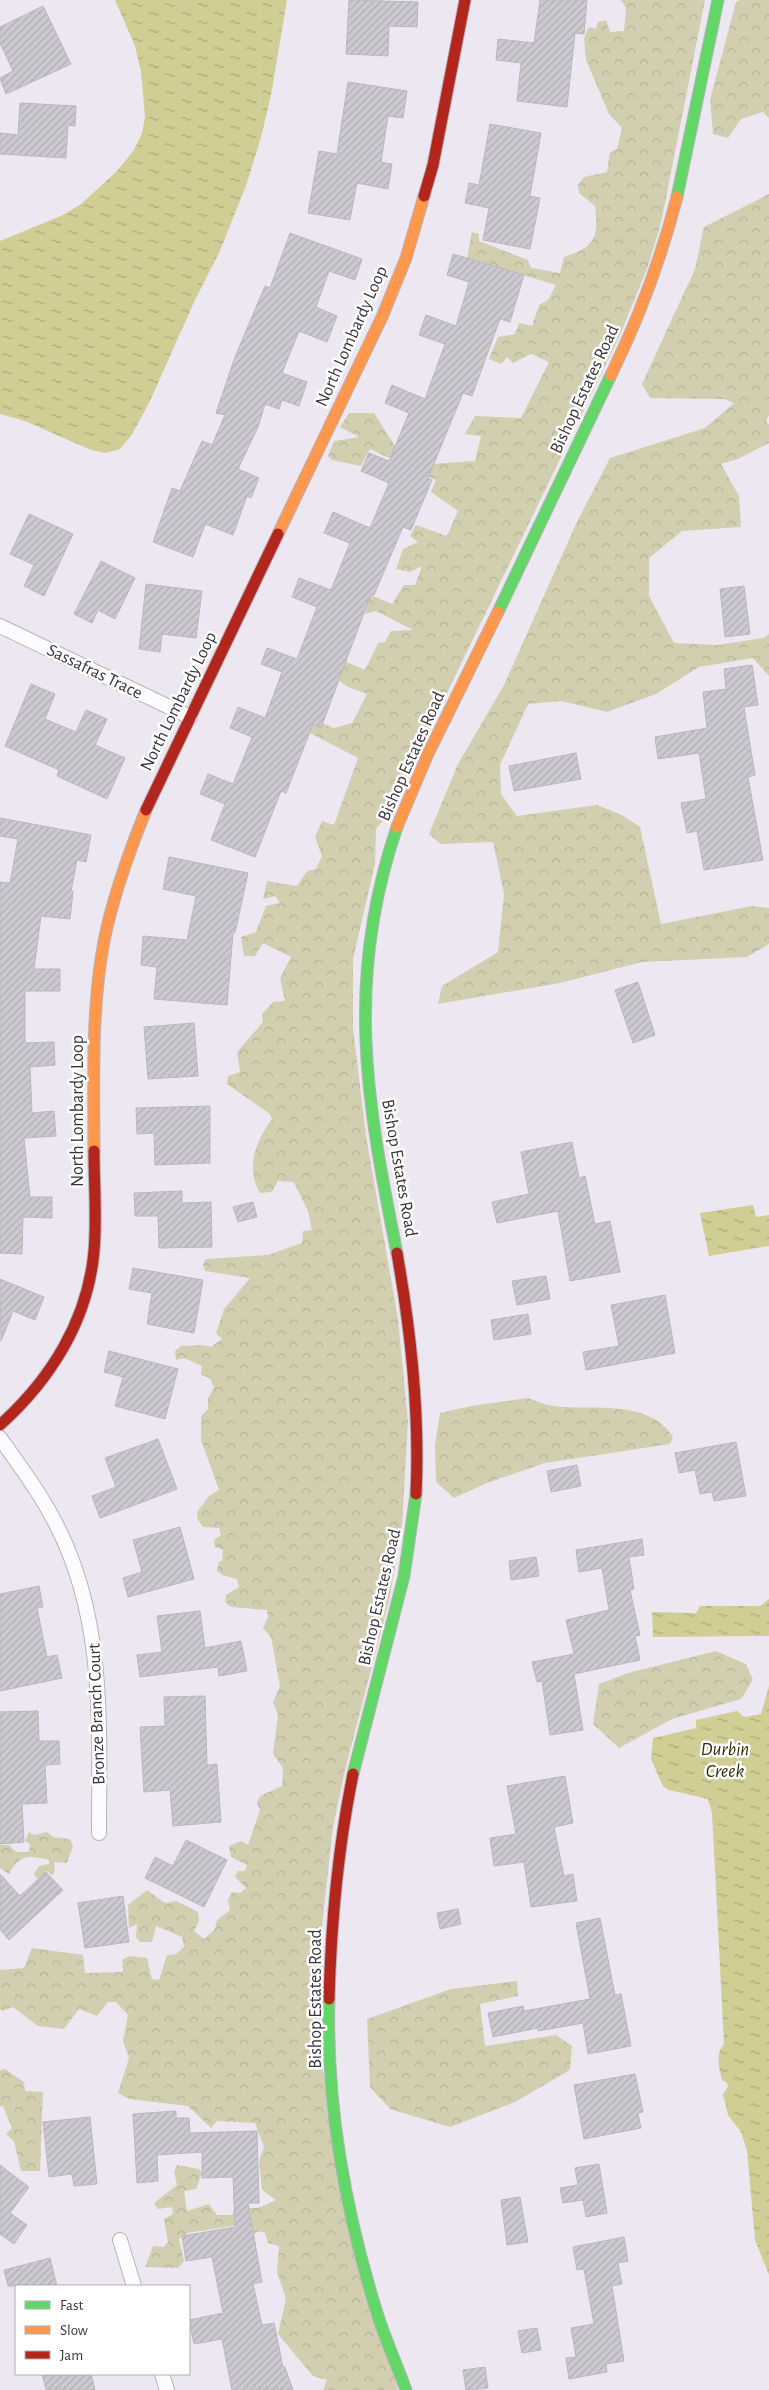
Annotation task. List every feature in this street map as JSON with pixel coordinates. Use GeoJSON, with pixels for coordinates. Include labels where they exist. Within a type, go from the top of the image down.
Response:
{"type":"FeatureCollection","features":[{"type":"Feature","properties":{"kind":"street","name":"North Lombardy Loop"},"geometry":{"type":"LineString","coordinates":[[0,1425],[21,1407],[42,1384],[60,1357],[81,1313],[89,1282],[94,1251],[94,1037],[97,989],[104,942],[115,895],[130,849],[148,804],[382,317],[406,258],[433,165],[465,0]]}},
{"type":"Feature","properties":{"kind":"street","name":"Bishop Estates Road"},"geometry":{"type":"LineString","coordinates":[[406,2390],[377,2316],[348,2200],[338,2140],[329,2026],[331,1943],[343,1826],[361,1744],[405,1577],[416,1504],[418,1460],[417,1401],[408,1322],[381,1176],[369,1094],[364,1028],[367,956],[384,870],[400,820],[429,752],[621,354],[640,312],[664,248],[681,181],[718,0]]}},
{"type":"Feature","properties":{"kind":"street","name":"Sassafras Trace"},"geometry":{"type":"LineString","coordinates":[[0,626],[190,717]]}},
{"type":"Feature","properties":{"kind":"street","name":"Bronze Branch Court"},"geometry":{"type":"LineString","coordinates":[[0,1438],[37,1490],[57,1525],[74,1564],[86,1604],[94,1642],[98,1682],[99,1833]]}},
{"type":"Feature","properties":{"kind":"street"},"geometry":{"type":"LineString","coordinates":[[120,2240],[134,2285]]}},
{"type":"Feature","properties":{"kind":"street"},"geometry":{"type":"LineString","coordinates":[[162,2375],[167,2390]]}},
{"type":"Feature","properties":{"kind":"green space"},"geometry":{"type":"Polygon","coordinates":[[[621,0],[705,0],[661,223],[648,266],[620,335],[388,815],[376,829],[375,864],[353,959],[353,1028],[366,1136],[398,1319],[408,1421],[402,1525],[389,1601],[346,1766],[333,1827],[319,1953],[321,2062],[398,2390],[323,2390],[327,2380],[313,2376],[278,2334],[286,2299],[277,2272],[279,2246],[268,2243],[265,2233],[259,2231],[254,2234],[251,2223],[187,2233],[179,2239],[184,2261],[178,2268],[145,2267],[153,2246],[164,2247],[168,2242],[164,2219],[173,2214],[172,2207],[158,2209],[154,2203],[177,2185],[174,2172],[177,2165],[199,2169],[202,2173],[196,2189],[184,2191],[187,2211],[209,2204],[217,2215],[232,2215],[235,2208],[258,2208],[276,2200],[262,2190],[259,2161],[264,2147],[255,2123],[217,2121],[211,2128],[188,2106],[129,2099],[118,2093],[129,2058],[123,2041],[128,2015],[116,2002],[108,2002],[97,2016],[79,2009],[64,2029],[38,2026],[13,2007],[2,2011],[0,2009],[0,1970],[24,1968],[32,1948],[83,1955],[85,1973],[123,1972],[122,1960],[129,1956],[147,1958],[152,1979],[159,1980],[167,1955],[176,1954],[184,1947],[182,1937],[156,1926],[152,1942],[140,1942],[136,1937],[137,1924],[129,1928],[128,1905],[147,1890],[165,1903],[176,1901],[198,1912],[199,1921],[194,1931],[204,1939],[215,1929],[217,1920],[230,1910],[228,1900],[232,1892],[240,1893],[246,1888],[235,1877],[238,1871],[245,1871],[247,1865],[231,1857],[229,1846],[241,1841],[248,1845],[260,1810],[257,1803],[260,1796],[282,1786],[283,1768],[273,1754],[278,1715],[273,1702],[280,1686],[271,1637],[263,1628],[268,1617],[267,1610],[231,1607],[225,1602],[226,1595],[239,1587],[237,1579],[222,1575],[217,1571],[219,1562],[222,1561],[223,1550],[215,1547],[214,1540],[221,1535],[219,1528],[203,1527],[198,1520],[197,1512],[209,1496],[219,1490],[201,1440],[201,1416],[208,1409],[208,1399],[214,1387],[210,1378],[201,1375],[202,1366],[184,1358],[176,1360],[175,1351],[182,1345],[211,1347],[222,1339],[216,1333],[224,1309],[250,1278],[205,1271],[203,1264],[206,1259],[268,1255],[302,1243],[303,1231],[312,1230],[308,1211],[294,1182],[278,1181],[272,1192],[260,1193],[253,1174],[254,1154],[261,1136],[272,1119],[270,1114],[227,1084],[228,1076],[240,1072],[237,1052],[263,1022],[262,1014],[273,1002],[285,1001],[280,978],[291,957],[263,943],[255,956],[244,956],[241,937],[256,932],[266,906],[280,903],[275,896],[263,899],[267,881],[297,886],[307,871],[316,869],[322,856],[315,837],[322,821],[334,825],[358,758],[304,730],[317,721],[334,728],[352,723],[367,694],[348,687],[310,661],[327,653],[365,670],[378,643],[385,642],[391,631],[413,630],[376,611],[365,614],[367,606],[360,600],[364,592],[392,604],[404,585],[415,585],[422,566],[410,572],[396,569],[403,549],[418,542],[410,536],[416,525],[447,536],[458,511],[431,492],[436,480],[370,449],[361,466],[332,460],[328,456],[334,441],[359,437],[340,427],[349,413],[374,413],[395,446],[432,464],[475,461],[481,436],[465,434],[475,416],[521,418],[549,362],[531,354],[513,363],[507,357],[501,364],[489,359],[498,337],[515,334],[519,323],[532,326],[539,305],[548,300],[556,285],[467,258],[472,232],[479,234],[479,241],[528,260],[531,268],[560,273],[564,257],[582,249],[593,240],[596,226],[595,206],[579,193],[578,185],[584,177],[607,172],[610,152],[617,149],[622,128],[609,114],[586,60],[584,38],[589,27],[596,29],[598,22],[606,20],[610,32],[624,31],[626,8],[621,0]]]}},
{"type":"Feature","properties":{"kind":"green space"},"geometry":{"type":"Polygon","coordinates":[[[740,0],[769,0],[769,118],[763,112],[741,119],[728,138],[713,134],[710,100],[736,2],[740,0]]]}},
{"type":"Feature","properties":{"kind":"green space"},"geometry":{"type":"Polygon","coordinates":[[[769,194],[769,415],[766,421],[769,425],[769,443],[738,459],[721,464],[739,496],[741,527],[682,531],[649,558],[649,596],[674,643],[718,645],[763,638],[769,634],[769,676],[753,658],[699,667],[656,694],[607,712],[561,701],[528,704],[500,765],[501,794],[517,816],[597,805],[622,815],[640,827],[661,924],[752,906],[769,908],[769,944],[747,957],[642,962],[560,983],[438,1004],[442,986],[498,952],[504,894],[493,842],[441,844],[429,834],[458,764],[504,685],[576,524],[610,458],[705,428],[734,403],[723,399],[650,398],[642,384],[695,269],[704,227],[769,194]]]}},
{"type":"Feature","properties":{"kind":"green space"},"geometry":{"type":"Polygon","coordinates":[[[528,1398],[554,1406],[635,1411],[649,1416],[663,1425],[673,1437],[670,1444],[545,1463],[487,1483],[454,1498],[436,1482],[435,1445],[440,1413],[471,1406],[528,1398]]]}},
{"type":"Feature","properties":{"kind":"green space"},"geometry":{"type":"Polygon","coordinates":[[[716,1651],[746,1664],[753,1680],[741,1699],[672,1719],[619,1748],[593,1724],[599,1684],[628,1673],[716,1651]]]}},
{"type":"Feature","properties":{"kind":"green space"},"geometry":{"type":"Polygon","coordinates":[[[29,1832],[34,1835],[47,1832],[53,1837],[70,1839],[73,1846],[67,1863],[54,1862],[55,1870],[52,1875],[47,1871],[38,1879],[34,1874],[39,1866],[49,1864],[49,1860],[35,1857],[21,1859],[9,1874],[0,1868],[0,1845],[9,1845],[16,1852],[29,1852],[30,1844],[25,1841],[29,1832]]]}},
{"type":"Feature","properties":{"kind":"green space"},"geometry":{"type":"Polygon","coordinates":[[[517,1981],[518,1996],[480,2004],[485,2046],[556,2035],[572,2046],[570,2070],[515,2102],[450,2127],[390,2109],[370,2087],[367,2019],[451,1989],[517,1981]]]}},
{"type":"Feature","properties":{"kind":"green space"},"geometry":{"type":"Polygon","coordinates":[[[5,2069],[24,2082],[25,2091],[43,2092],[40,2171],[21,2171],[14,2141],[6,2134],[12,2128],[3,2106],[0,2106],[0,2070],[5,2069]]]}},
{"type":"Feature","properties":{"kind":"water"},"geometry":{"type":"Polygon","coordinates":[[[115,0],[287,0],[271,95],[247,183],[219,253],[195,300],[149,403],[131,436],[120,449],[106,453],[91,450],[25,421],[0,414],[0,241],[63,215],[81,204],[117,171],[134,150],[142,133],[145,117],[141,71],[135,46],[115,0]]]}},
{"type":"Feature","properties":{"kind":"water"},"geometry":{"type":"Polygon","coordinates":[[[753,1205],[756,1217],[769,1215],[769,1246],[709,1256],[700,1213],[753,1205]]]}},
{"type":"Feature","properties":{"kind":"water"},"geometry":{"type":"Polygon","coordinates":[[[769,1599],[769,1636],[653,1637],[652,1612],[696,1613],[700,1606],[760,1606],[769,1599]]]}},
{"type":"Feature","properties":{"kind":"water","name":"Durbin Creek"},"geometry":{"type":"Polygon","coordinates":[[[769,1686],[769,2275],[755,2240],[747,2151],[741,2132],[728,2115],[723,2094],[728,2087],[727,2083],[722,2080],[719,2066],[719,2052],[724,2044],[712,1813],[708,1799],[669,1790],[663,1786],[651,1759],[653,1738],[696,1728],[696,1720],[737,1711],[744,1717],[761,1714],[769,1686]]]}},
{"type":"Feature","properties":{"kind":"building"},"geometry":{"type":"Polygon","coordinates":[[[349,0],[418,2],[417,27],[389,26],[388,56],[346,54],[349,0]]]}},
{"type":"Feature","properties":{"kind":"building"},"geometry":{"type":"Polygon","coordinates":[[[540,0],[587,0],[584,34],[575,33],[567,107],[517,101],[521,63],[496,60],[498,39],[534,43],[540,0]]]}},
{"type":"Feature","properties":{"kind":"building"},"geometry":{"type":"Polygon","coordinates":[[[43,6],[71,64],[6,94],[0,78],[13,71],[0,43],[0,27],[43,6]]]}},
{"type":"Feature","properties":{"kind":"building"},"geometry":{"type":"Polygon","coordinates":[[[348,82],[407,91],[403,118],[388,116],[381,162],[392,164],[388,189],[357,183],[350,220],[308,213],[319,151],[337,154],[348,82]]]}},
{"type":"Feature","properties":{"kind":"building"},"geometry":{"type":"Polygon","coordinates":[[[20,103],[76,106],[75,126],[68,125],[66,158],[0,154],[0,133],[18,135],[20,103]]]}},
{"type":"Feature","properties":{"kind":"building"},"geometry":{"type":"Polygon","coordinates":[[[490,124],[541,133],[530,196],[540,198],[530,249],[483,240],[489,208],[465,203],[469,183],[479,185],[490,124]]]}},
{"type":"Feature","properties":{"kind":"building"},"geometry":{"type":"Polygon","coordinates":[[[290,233],[362,259],[355,280],[329,271],[316,307],[337,316],[327,342],[299,331],[282,373],[307,382],[299,406],[282,400],[279,409],[265,404],[258,427],[238,469],[259,478],[251,498],[247,496],[233,535],[205,524],[193,557],[153,542],[172,488],[180,491],[202,441],[212,445],[225,415],[216,413],[235,357],[265,286],[270,288],[290,233]]]}},
{"type":"Feature","properties":{"kind":"building"},"geometry":{"type":"Polygon","coordinates":[[[453,254],[524,275],[510,322],[500,319],[472,396],[463,393],[428,478],[432,480],[411,530],[403,527],[374,595],[371,594],[321,728],[313,724],[286,793],[281,791],[255,857],[211,840],[225,804],[200,794],[208,774],[233,784],[252,737],[230,728],[238,707],[265,718],[282,672],[261,664],[267,648],[297,659],[317,607],[292,597],[299,578],[331,590],[350,543],[324,533],[333,512],[370,528],[389,483],[361,471],[369,453],[389,461],[409,413],[385,403],[392,385],[425,399],[445,344],[419,335],[426,315],[456,326],[469,282],[447,275],[453,254]]]}},
{"type":"Feature","properties":{"kind":"building"},"geometry":{"type":"Polygon","coordinates":[[[29,514],[73,534],[44,596],[24,586],[34,565],[10,554],[29,514]]]}},
{"type":"Feature","properties":{"kind":"building"},"geometry":{"type":"Polygon","coordinates":[[[101,561],[135,578],[115,619],[98,610],[92,623],[74,614],[101,561]]]}},
{"type":"Feature","properties":{"kind":"building"},"geometry":{"type":"Polygon","coordinates":[[[146,584],[202,591],[196,638],[162,634],[160,652],[139,649],[146,584]]]}},
{"type":"Feature","properties":{"kind":"building"},"geometry":{"type":"Polygon","coordinates":[[[744,586],[750,634],[725,637],[720,589],[744,586]]]}},
{"type":"Feature","properties":{"kind":"building"},"geometry":{"type":"Polygon","coordinates":[[[752,665],[758,705],[744,707],[755,775],[748,777],[763,860],[704,870],[697,831],[687,833],[681,803],[706,799],[699,753],[658,759],[655,737],[707,728],[703,692],[726,689],[724,669],[752,665]]]}},
{"type":"Feature","properties":{"kind":"building"},"geometry":{"type":"Polygon","coordinates":[[[31,684],[55,694],[45,719],[76,732],[86,710],[107,719],[95,745],[125,758],[107,799],[57,776],[59,770],[5,746],[31,684]]]}},
{"type":"Feature","properties":{"kind":"building"},"geometry":{"type":"Polygon","coordinates":[[[576,753],[581,779],[514,791],[509,766],[576,753]]]}},
{"type":"Feature","properties":{"kind":"building"},"geometry":{"type":"Polygon","coordinates":[[[0,818],[91,835],[86,862],[77,860],[71,891],[73,891],[70,919],[41,916],[34,969],[60,969],[60,991],[25,991],[25,1043],[54,1042],[55,1065],[30,1067],[32,1113],[54,1111],[56,1136],[24,1138],[30,1197],[52,1197],[52,1218],[23,1217],[22,1254],[0,1253],[0,882],[10,883],[18,839],[0,836],[0,818]]]}},
{"type":"Feature","properties":{"kind":"building"},"geometry":{"type":"Polygon","coordinates":[[[169,857],[248,873],[235,933],[233,933],[227,1005],[154,999],[157,967],[141,965],[143,936],[187,940],[196,896],[163,889],[169,857]]]}},
{"type":"Feature","properties":{"kind":"building"},"geometry":{"type":"Polygon","coordinates":[[[638,982],[655,1035],[633,1043],[615,990],[638,982]]]}},
{"type":"Feature","properties":{"kind":"building"},"geometry":{"type":"Polygon","coordinates":[[[194,1023],[198,1076],[148,1079],[144,1027],[194,1023]]]}},
{"type":"Feature","properties":{"kind":"building"},"geometry":{"type":"Polygon","coordinates":[[[210,1106],[210,1163],[155,1165],[154,1133],[137,1134],[136,1108],[210,1106]]]}},
{"type":"Feature","properties":{"kind":"building"},"geometry":{"type":"Polygon","coordinates":[[[572,1142],[579,1178],[585,1176],[595,1224],[610,1221],[620,1272],[570,1281],[558,1211],[497,1223],[492,1202],[529,1194],[521,1152],[572,1142]]]}},
{"type":"Feature","properties":{"kind":"building"},"geometry":{"type":"Polygon","coordinates":[[[182,1191],[182,1203],[211,1202],[212,1247],[159,1248],[158,1216],[135,1216],[134,1193],[182,1191]]]}},
{"type":"Feature","properties":{"kind":"building"},"geometry":{"type":"Polygon","coordinates":[[[253,1202],[257,1217],[238,1222],[233,1207],[253,1202]]]}},
{"type":"Feature","properties":{"kind":"building"},"geometry":{"type":"Polygon","coordinates":[[[133,1268],[203,1280],[194,1333],[147,1324],[152,1293],[129,1289],[133,1268]]]}},
{"type":"Feature","properties":{"kind":"building"},"geometry":{"type":"Polygon","coordinates":[[[546,1276],[550,1299],[517,1305],[512,1281],[546,1276]]]}},
{"type":"Feature","properties":{"kind":"building"},"geometry":{"type":"Polygon","coordinates":[[[0,1279],[44,1297],[35,1320],[13,1311],[1,1341],[0,1279]]]}},
{"type":"Feature","properties":{"kind":"building"},"geometry":{"type":"Polygon","coordinates":[[[665,1295],[675,1353],[586,1370],[583,1352],[619,1346],[611,1305],[665,1295]]]}},
{"type":"Feature","properties":{"kind":"building"},"geometry":{"type":"Polygon","coordinates":[[[528,1314],[531,1334],[494,1340],[491,1320],[528,1314]]]}},
{"type":"Feature","properties":{"kind":"building"},"geometry":{"type":"Polygon","coordinates":[[[109,1351],[178,1369],[165,1419],[115,1406],[123,1377],[104,1372],[109,1351]]]}},
{"type":"Feature","properties":{"kind":"building"},"geometry":{"type":"Polygon","coordinates":[[[158,1439],[177,1489],[100,1518],[92,1496],[116,1487],[105,1458],[158,1439]]]}},
{"type":"Feature","properties":{"kind":"building"},"geometry":{"type":"Polygon","coordinates":[[[736,1442],[746,1496],[714,1501],[712,1492],[700,1494],[695,1470],[679,1473],[675,1453],[736,1442]]]}},
{"type":"Feature","properties":{"kind":"building"},"geometry":{"type":"Polygon","coordinates":[[[577,1465],[581,1486],[551,1492],[547,1471],[577,1465]]]}},
{"type":"Feature","properties":{"kind":"building"},"geometry":{"type":"Polygon","coordinates":[[[180,1527],[194,1579],[128,1597],[123,1578],[142,1572],[133,1540],[180,1527]]]}},
{"type":"Feature","properties":{"kind":"building"},"geometry":{"type":"Polygon","coordinates":[[[642,1539],[644,1555],[629,1557],[634,1589],[630,1590],[640,1635],[635,1636],[640,1660],[574,1674],[583,1730],[550,1735],[542,1681],[537,1682],[532,1662],[574,1654],[566,1620],[609,1610],[602,1568],[579,1572],[576,1550],[642,1539]]]}},
{"type":"Feature","properties":{"kind":"building"},"geometry":{"type":"Polygon","coordinates":[[[536,1557],[539,1576],[511,1580],[509,1561],[536,1557]]]}},
{"type":"Feature","properties":{"kind":"building"},"geometry":{"type":"Polygon","coordinates":[[[39,1586],[43,1607],[37,1608],[47,1657],[57,1655],[62,1678],[0,1691],[0,1594],[39,1586]]]}},
{"type":"Feature","properties":{"kind":"building"},"geometry":{"type":"Polygon","coordinates":[[[200,1611],[205,1648],[241,1641],[247,1671],[219,1676],[218,1667],[140,1677],[137,1655],[162,1652],[157,1616],[200,1611]]]}},
{"type":"Feature","properties":{"kind":"building"},"geometry":{"type":"Polygon","coordinates":[[[205,1696],[207,1765],[217,1764],[221,1822],[173,1826],[170,1790],[144,1792],[140,1727],[165,1726],[164,1697],[205,1696]]]}},
{"type":"Feature","properties":{"kind":"building"},"geometry":{"type":"Polygon","coordinates":[[[38,1711],[39,1741],[59,1741],[60,1764],[45,1765],[47,1803],[22,1804],[24,1842],[0,1844],[0,1712],[38,1711]]]}},
{"type":"Feature","properties":{"kind":"building"},"geometry":{"type":"Polygon","coordinates":[[[565,1776],[573,1823],[554,1827],[564,1876],[573,1874],[577,1901],[531,1907],[524,1862],[494,1866],[490,1838],[516,1834],[507,1786],[565,1776]]]}},
{"type":"Feature","properties":{"kind":"building"},"geometry":{"type":"Polygon","coordinates":[[[186,1840],[227,1860],[204,1907],[145,1878],[155,1857],[173,1866],[186,1840]]]}},
{"type":"Feature","properties":{"kind":"building"},"geometry":{"type":"Polygon","coordinates":[[[46,1872],[63,1890],[9,1940],[0,1930],[0,1874],[20,1896],[46,1872]]]}},
{"type":"Feature","properties":{"kind":"building"},"geometry":{"type":"Polygon","coordinates":[[[123,1896],[129,1942],[85,1948],[78,1903],[123,1896]]]}},
{"type":"Feature","properties":{"kind":"building"},"geometry":{"type":"Polygon","coordinates":[[[458,1909],[461,1924],[440,1929],[437,1913],[458,1909]]]}},
{"type":"Feature","properties":{"kind":"building"},"geometry":{"type":"Polygon","coordinates":[[[600,1918],[615,1995],[621,1994],[631,2046],[588,2054],[583,2023],[538,2031],[538,2028],[493,2037],[488,2013],[523,2006],[524,2011],[590,1999],[576,1923],[600,1918]]]}},
{"type":"Feature","properties":{"kind":"building"},"geometry":{"type":"Polygon","coordinates":[[[635,2074],[643,2112],[638,2113],[641,2128],[584,2139],[574,2085],[635,2074]]]}},
{"type":"Feature","properties":{"kind":"building"},"geometry":{"type":"Polygon","coordinates":[[[176,2111],[176,2118],[189,2118],[190,2133],[257,2131],[259,2203],[248,2203],[262,2282],[253,2284],[262,2325],[274,2323],[283,2367],[285,2367],[293,2390],[232,2390],[222,2339],[194,2344],[190,2320],[223,2313],[212,2257],[186,2261],[182,2236],[235,2227],[233,2177],[202,2178],[202,2152],[157,2155],[158,2181],[137,2183],[133,2114],[176,2111]]]}},
{"type":"Feature","properties":{"kind":"building"},"geometry":{"type":"Polygon","coordinates":[[[90,2117],[97,2184],[74,2186],[72,2174],[49,2177],[43,2122],[90,2117]]]}},
{"type":"Feature","properties":{"kind":"building"},"geometry":{"type":"Polygon","coordinates":[[[599,2164],[607,2213],[586,2217],[583,2200],[563,2203],[560,2188],[578,2185],[575,2168],[599,2164]]]}},
{"type":"Feature","properties":{"kind":"building"},"geometry":{"type":"Polygon","coordinates":[[[0,2165],[29,2187],[10,2213],[27,2225],[14,2244],[0,2234],[0,2165]]]}},
{"type":"Feature","properties":{"kind":"building"},"geometry":{"type":"Polygon","coordinates":[[[520,2197],[528,2242],[507,2245],[501,2200],[520,2197]]]}},
{"type":"Feature","properties":{"kind":"building"},"geometry":{"type":"Polygon","coordinates":[[[624,2237],[628,2261],[618,2263],[622,2284],[612,2286],[624,2361],[606,2364],[607,2372],[569,2379],[566,2358],[576,2357],[571,2328],[594,2324],[584,2269],[577,2270],[573,2247],[624,2237]]]}},
{"type":"Feature","properties":{"kind":"building"},"geometry":{"type":"Polygon","coordinates":[[[50,2258],[57,2285],[8,2286],[4,2270],[50,2258]]]}},
{"type":"Feature","properties":{"kind":"building"},"geometry":{"type":"Polygon","coordinates":[[[537,2328],[541,2350],[522,2353],[518,2331],[537,2328]]]}},
{"type":"Feature","properties":{"kind":"building"},"geometry":{"type":"Polygon","coordinates":[[[485,2367],[488,2388],[466,2390],[463,2370],[485,2367]]]}},
{"type":"Feature","properties":{"kind":"building"},"geometry":{"type":"Polygon","coordinates":[[[42,2375],[91,2375],[95,2390],[46,2390],[42,2375]]]}},
{"type":"Feature","properties":{"kind":"traffic: fast"},"geometry":{"type":"LineString","coordinates":[[677,197],[718,0]]}},
{"type":"Feature","properties":{"kind":"traffic: fast"},"geometry":{"type":"LineString","coordinates":[[498,612],[611,375]]}},
{"type":"Feature","properties":{"kind":"traffic: fast"},"geometry":{"type":"LineString","coordinates":[[397,827],[381,883],[371,936],[366,988],[366,1040],[377,1143],[397,1253]]}},
{"type":"Feature","properties":{"kind":"traffic: fast"},"geometry":{"type":"LineString","coordinates":[[353,1774],[404,1576],[416,1494]]}},
{"type":"Feature","properties":{"kind":"traffic: fast"},"geometry":{"type":"LineString","coordinates":[[329,1999],[331,2079],[340,2159],[356,2238],[378,2316],[406,2390]]}},
{"type":"Feature","properties":{"kind":"traffic: slow"},"geometry":{"type":"LineString","coordinates":[[278,534],[382,317],[406,258],[424,196]]}},
{"type":"Feature","properties":{"kind":"traffic: slow"},"geometry":{"type":"LineString","coordinates":[[611,375],[631,332],[648,288],[664,243],[677,197]]}},
{"type":"Feature","properties":{"kind":"traffic: slow"},"geometry":{"type":"LineString","coordinates":[[397,827],[427,756],[498,612]]}},
{"type":"Feature","properties":{"kind":"traffic: slow"},"geometry":{"type":"LineString","coordinates":[[94,1151],[94,1046],[100,967],[104,941],[117,891],[146,810]]}},
{"type":"Feature","properties":{"kind":"traffic: jam"},"geometry":{"type":"LineString","coordinates":[[424,196],[433,165],[465,0]]}},
{"type":"Feature","properties":{"kind":"traffic: jam"},"geometry":{"type":"LineString","coordinates":[[146,810],[278,534]]}},
{"type":"Feature","properties":{"kind":"traffic: jam"},"geometry":{"type":"LineString","coordinates":[[0,1425],[51,1368],[64,1347],[84,1301],[90,1276],[95,1239],[94,1151]]}},
{"type":"Feature","properties":{"kind":"traffic: jam"},"geometry":{"type":"LineString","coordinates":[[397,1253],[413,1372],[417,1433],[416,1494]]}},
{"type":"Feature","properties":{"kind":"traffic: jam"},"geometry":{"type":"LineString","coordinates":[[329,1999],[331,1942],[336,1886],[353,1774]]}}]}
